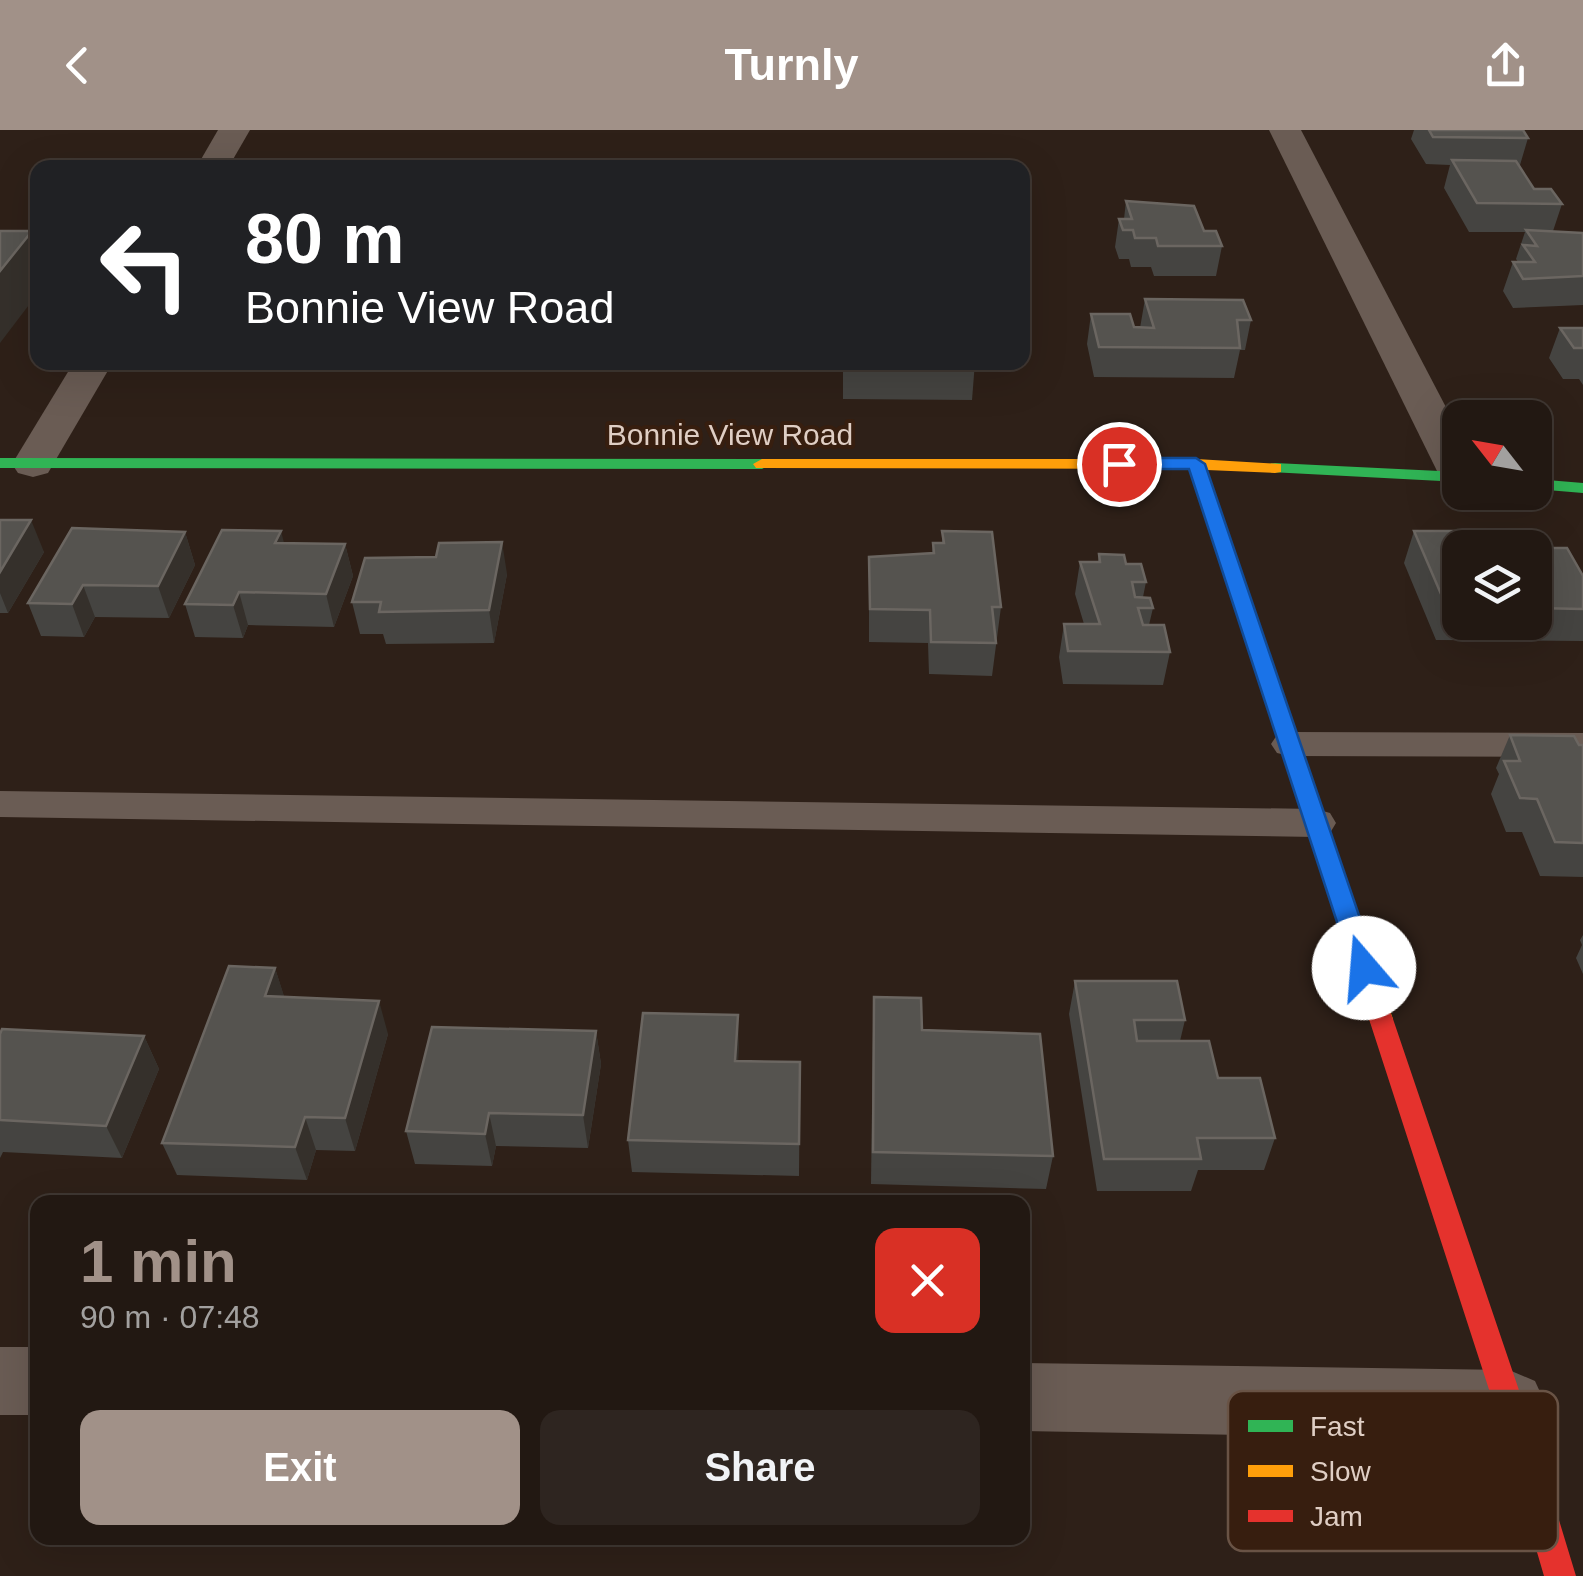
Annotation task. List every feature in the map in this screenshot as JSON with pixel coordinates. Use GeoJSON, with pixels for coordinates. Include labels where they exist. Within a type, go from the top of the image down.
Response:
{"type":"FeatureCollection","features":[{"type":"Feature","properties":{"kind":"street"},"geometry":{"type":"LineString","coordinates":[[217,160],[234,130]]}},
{"type":"Feature","properties":{"kind":"street"},"geometry":{"type":"LineString","coordinates":[[1285,130],[1442,440]]}},
{"type":"Feature","properties":{"kind":"street"},"geometry":{"type":"LineString","coordinates":[[16,464],[88,370]]}},
{"type":"Feature","properties":{"kind":"street","name":"Bonnie View Road"},"geometry":{"type":"LineString","coordinates":[[16,464],[1196,464],[1442,475]]}},
{"type":"Feature","properties":{"kind":"street"},"geometry":{"type":"LineString","coordinates":[[1196,464],[1505,1391]]}},
{"type":"Feature","properties":{"kind":"street"},"geometry":{"type":"LineString","coordinates":[[1552,485],[1583,488]]}},
{"type":"Feature","properties":{"kind":"street"},"geometry":{"type":"LineString","coordinates":[[0,1381],[30,1381]]}},
{"type":"Feature","properties":{"kind":"street"},"geometry":{"type":"LineString","coordinates":[[1030,1397],[1228,1400]]}},
{"type":"Feature","properties":{"kind":"street"},"geometry":{"type":"LineString","coordinates":[[1553,1551],[1560,1576]]}},
{"type":"Feature","properties":{"kind":"lane"},"geometry":{"type":"LineString","coordinates":[[1290,744],[1583,744]]}},
{"type":"Feature","properties":{"kind":"lane"},"geometry":{"type":"LineString","coordinates":[[0,804],[1316,823]]}},
{"type":"Feature","properties":{"kind":"building"},"geometry":{"type":"Polygon","coordinates":[[[1429,130],[1523,130],[1528,138],[1433,137],[1429,130]]]}},
{"type":"Feature","properties":{"kind":"building"},"geometry":{"type":"Polygon","coordinates":[[[1452,160],[1516,161],[1534,189],[1551,189],[1562,204],[1477,203],[1452,160]]]}},
{"type":"Feature","properties":{"kind":"building"},"geometry":{"type":"Polygon","coordinates":[[[1126,201],[1194,206],[1204,231],[1216,231],[1222,246],[1158,246],[1156,238],[1135,238],[1133,230],[1123,230],[1119,219],[1132,219],[1126,201]]]}},
{"type":"Feature","properties":{"kind":"building"},"geometry":{"type":"Polygon","coordinates":[[[1526,230],[1583,233],[1583,276],[1523,279],[1513,262],[1535,262],[1523,245],[1537,246],[1526,230]]]}},
{"type":"Feature","properties":{"kind":"building"},"geometry":{"type":"Polygon","coordinates":[[[0,231],[30,231],[30,234],[0,271],[0,231]]]}},
{"type":"Feature","properties":{"kind":"building"},"geometry":{"type":"Polygon","coordinates":[[[1145,299],[1243,300],[1251,320],[1237,320],[1240,348],[1099,347],[1091,314],[1130,314],[1134,327],[1154,328],[1145,299]]]}},
{"type":"Feature","properties":{"kind":"building"},"geometry":{"type":"Polygon","coordinates":[[[1560,328],[1583,328],[1583,348],[1574,348],[1560,328]]]}},
{"type":"Feature","properties":{"kind":"building"},"geometry":{"type":"Polygon","coordinates":[[[0,520],[31,520],[0,572],[0,520]]]}},
{"type":"Feature","properties":{"kind":"building"},"geometry":{"type":"Polygon","coordinates":[[[72,528],[185,532],[158,586],[83,585],[72,604],[28,603],[72,528]]]}},
{"type":"Feature","properties":{"kind":"building"},"geometry":{"type":"Polygon","coordinates":[[[222,530],[281,531],[275,543],[345,544],[326,594],[239,592],[233,605],[185,604],[222,530]]]}},
{"type":"Feature","properties":{"kind":"building"},"geometry":{"type":"Polygon","coordinates":[[[942,531],[992,532],[1001,607],[992,607],[996,643],[931,642],[930,610],[870,609],[869,557],[934,553],[933,543],[944,543],[942,531]]]}},
{"type":"Feature","properties":{"kind":"building"},"geometry":{"type":"Polygon","coordinates":[[[1414,531],[1442,531],[1442,596],[1414,531]]]}},
{"type":"Feature","properties":{"kind":"building"},"geometry":{"type":"Polygon","coordinates":[[[502,542],[489,610],[379,612],[381,602],[352,602],[365,558],[436,557],[439,543],[502,542]]]}},
{"type":"Feature","properties":{"kind":"building"},"geometry":{"type":"Polygon","coordinates":[[[1552,548],[1567,548],[1583,576],[1583,609],[1552,608],[1552,548]]]}},
{"type":"Feature","properties":{"kind":"building"},"geometry":{"type":"Polygon","coordinates":[[[1099,554],[1124,555],[1126,564],[1141,564],[1146,582],[1132,582],[1135,597],[1150,598],[1153,608],[1138,608],[1143,625],[1164,625],[1170,652],[1068,651],[1064,624],[1100,624],[1080,562],[1100,562],[1099,554]]]}},
{"type":"Feature","properties":{"kind":"building"},"geometry":{"type":"Polygon","coordinates":[[[1510,735],[1574,736],[1583,745],[1583,843],[1555,842],[1537,799],[1520,798],[1504,761],[1520,761],[1510,735]]]}},
{"type":"Feature","properties":{"kind":"building"},"geometry":{"type":"Polygon","coordinates":[[[229,966],[275,968],[265,996],[379,1001],[345,1118],[305,1117],[295,1147],[162,1143],[229,966]]]}},
{"type":"Feature","properties":{"kind":"building"},"geometry":{"type":"Polygon","coordinates":[[[1075,981],[1177,981],[1185,1020],[1134,1020],[1137,1041],[1209,1041],[1218,1078],[1260,1078],[1275,1138],[1197,1138],[1201,1159],[1104,1159],[1075,981]]]}},
{"type":"Feature","properties":{"kind":"building"},"geometry":{"type":"Polygon","coordinates":[[[874,997],[921,998],[922,1030],[1040,1034],[1053,1156],[873,1152],[874,997]]]}},
{"type":"Feature","properties":{"kind":"building"},"geometry":{"type":"Polygon","coordinates":[[[643,1013],[738,1015],[735,1061],[800,1062],[799,1144],[628,1140],[643,1013]]]}},
{"type":"Feature","properties":{"kind":"building"},"geometry":{"type":"Polygon","coordinates":[[[432,1027],[596,1031],[583,1115],[489,1113],[485,1134],[406,1131],[432,1027]]]}},
{"type":"Feature","properties":{"kind":"building"},"geometry":{"type":"Polygon","coordinates":[[[2,1029],[144,1036],[106,1126],[0,1120],[2,1029]]]}},
{"type":"Feature","properties":{"kind":"traffic: fast"},"geometry":{"type":"LineString","coordinates":[[0,463],[762,464]]}},
{"type":"Feature","properties":{"kind":"traffic: fast"},"geometry":{"type":"LineString","coordinates":[[1275,468],[1442,476]]}},
{"type":"Feature","properties":{"kind":"traffic: fast"},"geometry":{"type":"LineString","coordinates":[[1552,485],[1583,488]]}},
{"type":"Feature","properties":{"kind":"traffic: slow"},"geometry":{"type":"LineString","coordinates":[[762,464],[1196,464],[1275,468]]}},
{"type":"Feature","properties":{"kind":"traffic: slow"},"geometry":{"type":"LineString","coordinates":[[1196,464],[1381,1019]]}},
{"type":"Feature","properties":{"kind":"traffic: jam"},"geometry":{"type":"LineString","coordinates":[[1381,1019],[1504,1391]]}},
{"type":"Feature","properties":{"kind":"traffic: jam"},"geometry":{"type":"LineString","coordinates":[[1553,1551],[1560,1576]]}},
{"type":"Feature","properties":{"kind":"route"},"geometry":{"type":"LineString","coordinates":[[1119,464],[1196,464],[1364,968]]}}]}
